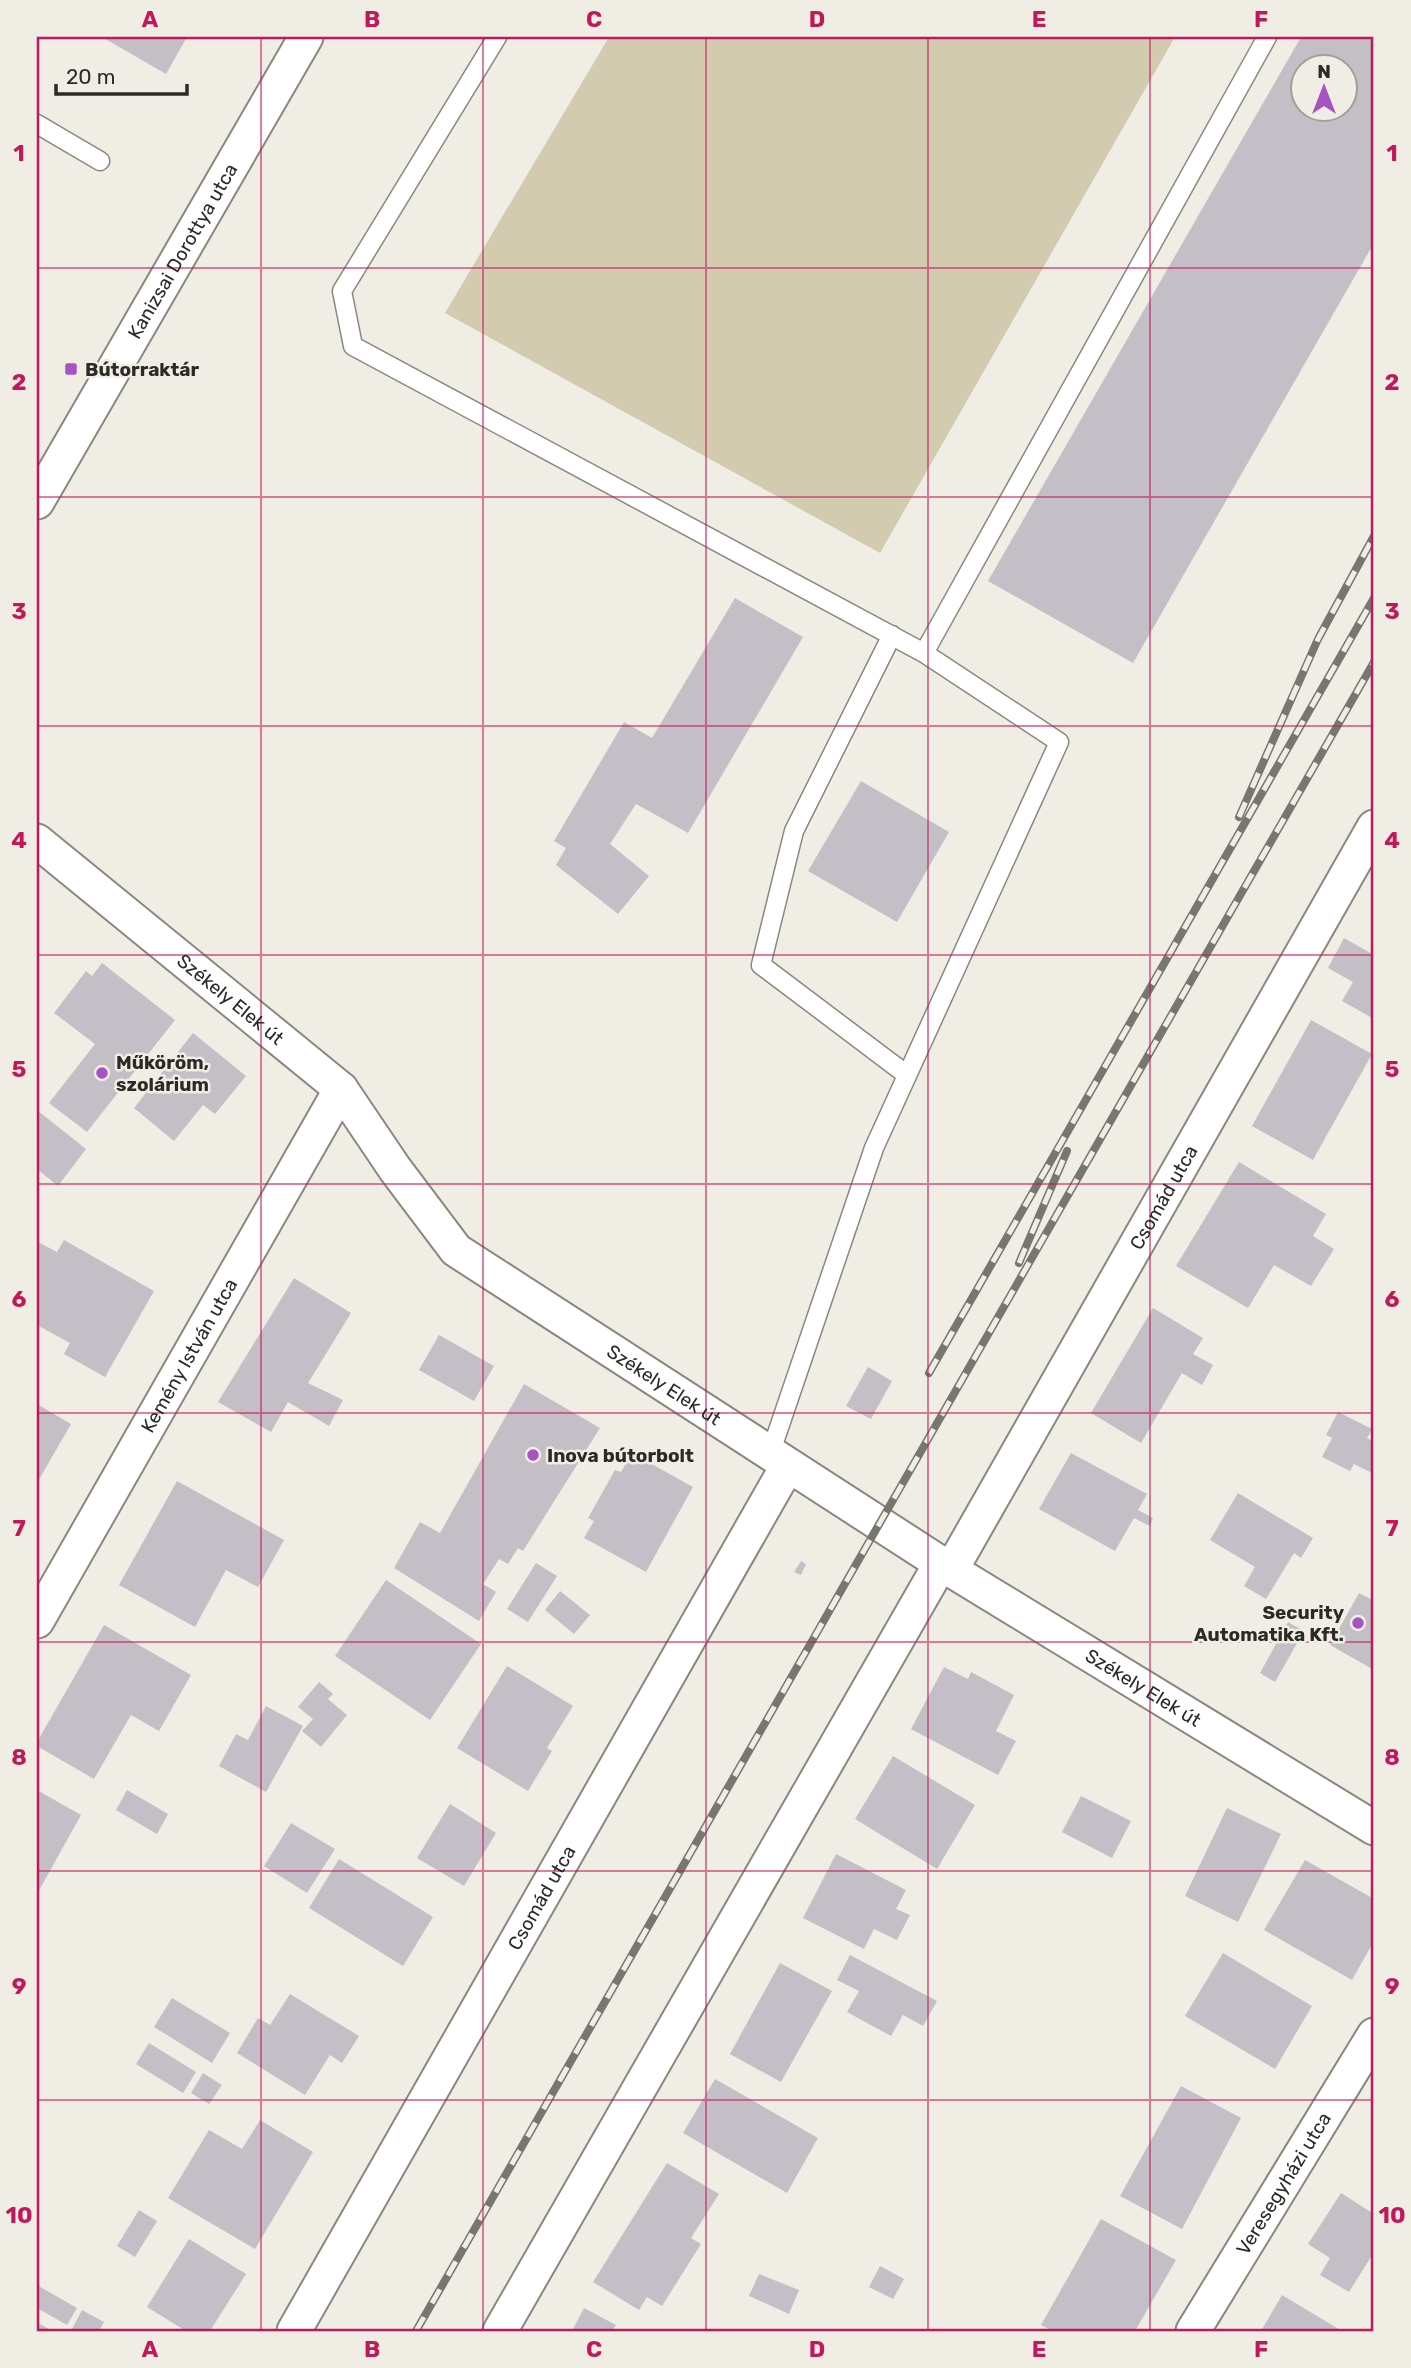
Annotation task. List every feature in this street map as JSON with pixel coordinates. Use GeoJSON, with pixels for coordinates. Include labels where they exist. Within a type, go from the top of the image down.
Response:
{"type":"FeatureCollection","features":[{"type":"Feature","properties":{"kind":"street","name":"Kanizsai Dorottya utca"},"geometry":{"type":"LineString","coordinates":[[37,502],[306,37]]}},
{"type":"Feature","properties":{"kind":"street","name":"Csomád utca"},"geometry":{"type":"LineString","coordinates":[[500,2331],[1374,827]]}},
{"type":"Feature","properties":{"kind":"street","name":"Székely Elek út"},"geometry":{"type":"LineString","coordinates":[[37,841],[341,1089],[395,1169],[456,1250],[946,1566],[1374,1828]]}},
{"type":"Feature","properties":{"kind":"street","name":"Kemény István utca"},"geometry":{"type":"LineString","coordinates":[[37,1621],[341,1089]]}},
{"type":"Feature","properties":{"kind":"street","name":"Csomád utca"},"geometry":{"type":"LineString","coordinates":[[294,2331],[779,1460]]}},
{"type":"Feature","properties":{"kind":"street","name":"Veresegyházi utca"},"geometry":{"type":"LineString","coordinates":[[1193,2331],[1374,2035]]}},
{"type":"Feature","properties":{"kind":"lane"},"geometry":{"type":"LineString","coordinates":[[497,37],[342,291],[353,346],[892,635],[1059,741],[874,1148],[779,1460]]}},
{"type":"Feature","properties":{"kind":"lane"},"geometry":{"type":"LineString","coordinates":[[924,653],[1267,37]]}},
{"type":"Feature","properties":{"kind":"lane"},"geometry":{"type":"LineString","coordinates":[[37,124],[100,161]]}},
{"type":"Feature","properties":{"kind":"lane"},"geometry":{"type":"LineString","coordinates":[[892,635],[794,831],[761,965],[907,1075]]}},
{"type":"Feature","properties":{"kind":"shaded area"},"geometry":{"type":"Polygon","coordinates":[[[609,37],[1175,37],[880,553],[445,313],[609,37]]]}},
{"type":"Feature","properties":{"kind":"building"},"geometry":{"type":"Polygon","coordinates":[[[102,37],[187,37],[166,74],[102,37]]]}},
{"type":"Feature","properties":{"kind":"building"},"geometry":{"type":"Polygon","coordinates":[[[1301,37],[1374,37],[1374,243],[1133,663],[988,581],[1288,60],[1288,122],[1358,122],[1358,52],[1292,52],[1301,37]]]}},
{"type":"Feature","properties":{"kind":"building"},"geometry":{"type":"Polygon","coordinates":[[[735,598],[803,637],[688,833],[636,804],[610,844],[649,876],[618,914],[556,865],[566,848],[554,841],[624,722],[652,738],[735,598]]]}},
{"type":"Feature","properties":{"kind":"building"},"geometry":{"type":"Polygon","coordinates":[[[861,781],[949,832],[897,922],[808,871],[861,781]]]}},
{"type":"Feature","properties":{"kind":"building"},"geometry":{"type":"Polygon","coordinates":[[[1344,938],[1374,955],[1374,1019],[1342,1001],[1353,982],[1328,968],[1344,938]]]}},
{"type":"Feature","properties":{"kind":"building","name":"Műköröm, szolárium"},"geometry":{"type":"Polygon","coordinates":[[[102,963],[175,1020],[87,1132],[49,1103],[95,1044],[54,1013],[86,971],[92,976],[102,963]]]}},
{"type":"Feature","properties":{"kind":"building"},"geometry":{"type":"Polygon","coordinates":[[[1311,1020],[1372,1054],[1313,1160],[1252,1126],[1311,1020]]]}},
{"type":"Feature","properties":{"kind":"building"},"geometry":{"type":"Polygon","coordinates":[[[193,1033],[246,1076],[215,1114],[203,1105],[174,1141],[134,1108],[193,1033]]]}},
{"type":"Feature","properties":{"kind":"building"},"geometry":{"type":"Polygon","coordinates":[[[37,1110],[86,1149],[58,1186],[37,1169],[37,1110]]]}},
{"type":"Feature","properties":{"kind":"building"},"geometry":{"type":"Polygon","coordinates":[[[1239,1162],[1326,1214],[1313,1236],[1334,1249],[1311,1286],[1274,1265],[1248,1308],[1176,1266],[1239,1162]]]}},
{"type":"Feature","properties":{"kind":"building"},"geometry":{"type":"Polygon","coordinates":[[[64,1240],[154,1291],[105,1377],[64,1354],[70,1343],[37,1325],[37,1245],[38,1242],[57,1252],[64,1240]]]}},
{"type":"Feature","properties":{"kind":"building"},"geometry":{"type":"Polygon","coordinates":[[[294,1278],[351,1313],[308,1383],[343,1400],[329,1426],[288,1402],[271,1432],[218,1402],[294,1278]]]}},
{"type":"Feature","properties":{"kind":"building"},"geometry":{"type":"Polygon","coordinates":[[[1153,1308],[1203,1338],[1193,1354],[1213,1365],[1202,1385],[1182,1373],[1141,1443],[1091,1413],[1153,1308]]]}},
{"type":"Feature","properties":{"kind":"building"},"geometry":{"type":"Polygon","coordinates":[[[439,1335],[494,1366],[474,1401],[419,1370],[439,1335]]]}},
{"type":"Feature","properties":{"kind":"building"},"geometry":{"type":"Polygon","coordinates":[[[868,1367],[892,1381],[871,1419],[846,1406],[868,1367]]]}},
{"type":"Feature","properties":{"kind":"building"},"geometry":{"type":"Polygon","coordinates":[[[524,1384],[600,1428],[523,1551],[518,1548],[508,1564],[499,1559],[483,1584],[496,1592],[479,1621],[394,1568],[420,1522],[440,1533],[524,1384]]]}},
{"type":"Feature","properties":{"kind":"building"},"geometry":{"type":"Polygon","coordinates":[[[37,1404],[71,1424],[37,1483],[37,1404]]]}},
{"type":"Feature","properties":{"kind":"building"},"geometry":{"type":"Polygon","coordinates":[[[1338,1412],[1372,1429],[1367,1438],[1374,1442],[1374,1474],[1354,1464],[1350,1471],[1322,1457],[1332,1438],[1326,1435],[1338,1412]]]}},
{"type":"Feature","properties":{"kind":"building"},"geometry":{"type":"Polygon","coordinates":[[[632,1453],[693,1487],[646,1572],[584,1538],[594,1521],[588,1518],[615,1470],[621,1472],[632,1453]]]}},
{"type":"Feature","properties":{"kind":"building"},"geometry":{"type":"Polygon","coordinates":[[[1071,1453],[1147,1494],[1138,1510],[1153,1518],[1150,1526],[1134,1518],[1115,1551],[1039,1509],[1071,1453]]]}},
{"type":"Feature","properties":{"kind":"building"},"geometry":{"type":"Polygon","coordinates":[[[177,1481],[284,1540],[258,1587],[226,1570],[195,1627],[119,1585],[177,1481]]]}},
{"type":"Feature","properties":{"kind":"building"},"geometry":{"type":"Polygon","coordinates":[[[1238,1493],[1313,1538],[1301,1558],[1294,1553],[1266,1599],[1244,1586],[1255,1567],[1210,1540],[1238,1493]]]}},
{"type":"Feature","properties":{"kind":"building"},"geometry":{"type":"Polygon","coordinates":[[[801,1561],[806,1564],[801,1575],[794,1572],[801,1561]]]}},
{"type":"Feature","properties":{"kind":"building"},"geometry":{"type":"Polygon","coordinates":[[[536,1563],[557,1576],[528,1622],[507,1609],[536,1563]]]}},
{"type":"Feature","properties":{"kind":"building"},"geometry":{"type":"Polygon","coordinates":[[[386,1580],[481,1644],[430,1720],[335,1656],[386,1580]]]}},
{"type":"Feature","properties":{"kind":"building"},"geometry":{"type":"Polygon","coordinates":[[[560,1591],[590,1615],[574,1634],[545,1610],[560,1591]]]}},
{"type":"Feature","properties":{"kind":"building","name":"Security Automatika Kft."},"geometry":{"type":"Polygon","coordinates":[[[1359,1593],[1374,1601],[1374,1670],[1330,1645],[1359,1593]]]}},
{"type":"Feature","properties":{"kind":"building"},"geometry":{"type":"Polygon","coordinates":[[[1288,1622],[1304,1631],[1275,1682],[1260,1673],[1288,1622]]]}},
{"type":"Feature","properties":{"kind":"building"},"geometry":{"type":"Polygon","coordinates":[[[104,1625],[191,1675],[159,1731],[131,1715],[94,1779],[37,1746],[37,1742],[104,1625]]]}},
{"type":"Feature","properties":{"kind":"building"},"geometry":{"type":"Polygon","coordinates":[[[507,1666],[573,1706],[547,1748],[552,1751],[528,1791],[457,1748],[507,1666]]]}},
{"type":"Feature","properties":{"kind":"building"},"geometry":{"type":"Polygon","coordinates":[[[944,1667],[968,1679],[971,1672],[1014,1695],[996,1731],[1016,1741],[998,1775],[911,1729],[944,1667]]]}},
{"type":"Feature","properties":{"kind":"building"},"geometry":{"type":"Polygon","coordinates":[[[319,1682],[333,1694],[328,1699],[347,1715],[321,1747],[302,1731],[313,1719],[298,1707],[319,1682]]]}},
{"type":"Feature","properties":{"kind":"building"},"geometry":{"type":"Polygon","coordinates":[[[266,1706],[303,1726],[266,1792],[219,1766],[236,1734],[248,1740],[266,1706]]]}},
{"type":"Feature","properties":{"kind":"building"},"geometry":{"type":"Polygon","coordinates":[[[893,1756],[975,1805],[937,1869],[855,1819],[893,1756]]]}},
{"type":"Feature","properties":{"kind":"building"},"geometry":{"type":"Polygon","coordinates":[[[37,1790],[81,1815],[37,1894],[37,1790]]]}},
{"type":"Feature","properties":{"kind":"building"},"geometry":{"type":"Polygon","coordinates":[[[127,1790],[168,1814],[157,1834],[116,1810],[127,1790]]]}},
{"type":"Feature","properties":{"kind":"building"},"geometry":{"type":"Polygon","coordinates":[[[1081,1796],[1131,1821],[1112,1858],[1062,1832],[1081,1796]]]}},
{"type":"Feature","properties":{"kind":"building"},"geometry":{"type":"Polygon","coordinates":[[[450,1804],[496,1833],[464,1886],[417,1858],[450,1804]]]}},
{"type":"Feature","properties":{"kind":"building"},"geometry":{"type":"Polygon","coordinates":[[[1227,1808],[1281,1834],[1238,1922],[1185,1896],[1227,1808]]]}},
{"type":"Feature","properties":{"kind":"building"},"geometry":{"type":"Polygon","coordinates":[[[291,1823],[335,1849],[307,1893],[264,1866],[291,1823]]]}},
{"type":"Feature","properties":{"kind":"building"},"geometry":{"type":"Polygon","coordinates":[[[836,1854],[906,1890],[896,1909],[910,1915],[897,1940],[874,1929],[864,1949],[803,1918],[836,1854]]]}},
{"type":"Feature","properties":{"kind":"building"},"geometry":{"type":"Polygon","coordinates":[[[339,1859],[433,1917],[403,1966],[309,1908],[339,1859]]]}},
{"type":"Feature","properties":{"kind":"building"},"geometry":{"type":"Polygon","coordinates":[[[1305,1860],[1374,1899],[1374,1941],[1352,1980],[1264,1930],[1305,1860]]]}},
{"type":"Feature","properties":{"kind":"building"},"geometry":{"type":"Polygon","coordinates":[[[1223,1953],[1312,2006],[1275,2069],[1185,2016],[1223,1953]]]}},
{"type":"Feature","properties":{"kind":"building"},"geometry":{"type":"Polygon","coordinates":[[[850,1955],[937,2001],[923,2026],[903,2015],[891,2036],[847,2012],[859,1991],[837,1980],[850,1955]]]}},
{"type":"Feature","properties":{"kind":"building"},"geometry":{"type":"Polygon","coordinates":[[[780,1963],[832,1991],[781,2082],[730,2054],[780,1963]]]}},
{"type":"Feature","properties":{"kind":"building"},"geometry":{"type":"Polygon","coordinates":[[[290,1994],[359,2036],[342,2063],[330,2055],[305,2095],[237,2053],[258,2018],[270,2025],[290,1994]]]}},
{"type":"Feature","properties":{"kind":"building"},"geometry":{"type":"Polygon","coordinates":[[[172,1998],[230,2033],[212,2063],[154,2027],[172,1998]]]}},
{"type":"Feature","properties":{"kind":"building"},"geometry":{"type":"Polygon","coordinates":[[[149,2043],[196,2072],[183,2093],[136,2064],[149,2043]]]}},
{"type":"Feature","properties":{"kind":"building"},"geometry":{"type":"Polygon","coordinates":[[[203,2073],[222,2085],[209,2104],[191,2093],[203,2073]]]}},
{"type":"Feature","properties":{"kind":"building"},"geometry":{"type":"Polygon","coordinates":[[[715,2079],[818,2138],[787,2193],[683,2133],[715,2079]]]}},
{"type":"Feature","properties":{"kind":"building"},"geometry":{"type":"Polygon","coordinates":[[[1181,2086],[1241,2118],[1182,2229],[1120,2196],[1181,2086]]]}},
{"type":"Feature","properties":{"kind":"building"},"geometry":{"type":"Polygon","coordinates":[[[260,2120],[313,2152],[255,2249],[168,2198],[209,2130],[242,2149],[260,2120]]]}},
{"type":"Feature","properties":{"kind":"building"},"geometry":{"type":"Polygon","coordinates":[[[667,2163],[719,2194],[691,2238],[701,2244],[662,2306],[647,2297],[639,2310],[593,2282],[667,2163]]]}},
{"type":"Feature","properties":{"kind":"building"},"geometry":{"type":"Polygon","coordinates":[[[1341,2193],[1374,2214],[1374,2252],[1349,2292],[1320,2275],[1330,2258],[1308,2244],[1341,2193]]]}},
{"type":"Feature","properties":{"kind":"building"},"geometry":{"type":"Polygon","coordinates":[[[139,2210],[157,2221],[135,2257],[117,2246],[139,2210]]]}},
{"type":"Feature","properties":{"kind":"building"},"geometry":{"type":"Polygon","coordinates":[[[1101,2219],[1176,2260],[1135,2331],[1053,2331],[1041,2325],[1101,2219]]]}},
{"type":"Feature","properties":{"kind":"building"},"geometry":{"type":"Polygon","coordinates":[[[189,2239],[246,2274],[210,2331],[186,2331],[147,2307],[189,2239]]]}},
{"type":"Feature","properties":{"kind":"building"},"geometry":{"type":"Polygon","coordinates":[[[880,2266],[904,2279],[893,2299],[869,2287],[880,2266]]]}},
{"type":"Feature","properties":{"kind":"building"},"geometry":{"type":"Polygon","coordinates":[[[759,2274],[799,2290],[789,2314],[749,2296],[759,2274]]]}},
{"type":"Feature","properties":{"kind":"building"},"geometry":{"type":"Polygon","coordinates":[[[37,2285],[77,2308],[67,2325],[37,2308],[37,2285]]]}},
{"type":"Feature","properties":{"kind":"building"},"geometry":{"type":"Polygon","coordinates":[[[1282,2295],[1342,2331],[1261,2331],[1282,2295]]]}},
{"type":"Feature","properties":{"kind":"building"},"geometry":{"type":"Polygon","coordinates":[[[584,2308],[616,2325],[612,2331],[572,2331],[584,2308]]]}},
{"type":"Feature","properties":{"kind":"building"},"geometry":{"type":"Polygon","coordinates":[[[82,2310],[104,2322],[99,2331],[71,2331],[82,2310]]]}},
{"type":"Feature","properties":{"kind":"building"},"geometry":{"type":"Polygon","coordinates":[[[37,2322],[52,2331],[37,2331],[37,2322]]]}},
{"type":"Feature","properties":{"kind":"railway"},"geometry":{"type":"LineString","coordinates":[[1239,817],[1318,639],[1374,536]]}},
{"type":"Feature","properties":{"kind":"railway"},"geometry":{"type":"LineString","coordinates":[[929,1373],[1374,598]]}},
{"type":"Feature","properties":{"kind":"railway"},"geometry":{"type":"LineString","coordinates":[[416,2331],[1374,662]]}},
{"type":"Feature","properties":{"kind":"railway"},"geometry":{"type":"LineString","coordinates":[[1019,1263],[1067,1151]]}},
{"type":"Feature","properties":{"kind":"place","name":"Bútorraktár"},"geometry":{"type":"Point","coordinates":[71,369]}},
{"type":"Feature","properties":{"kind":"place","name":"Műköröm, szolárium"},"geometry":{"type":"Point","coordinates":[102,1073]}},
{"type":"Feature","properties":{"kind":"place","name":"Inova bútorbolt"},"geometry":{"type":"Point","coordinates":[533,1455]}},
{"type":"Feature","properties":{"kind":"place","name":"Security Automatika Kft."},"geometry":{"type":"Point","coordinates":[1358,1623]}}]}
